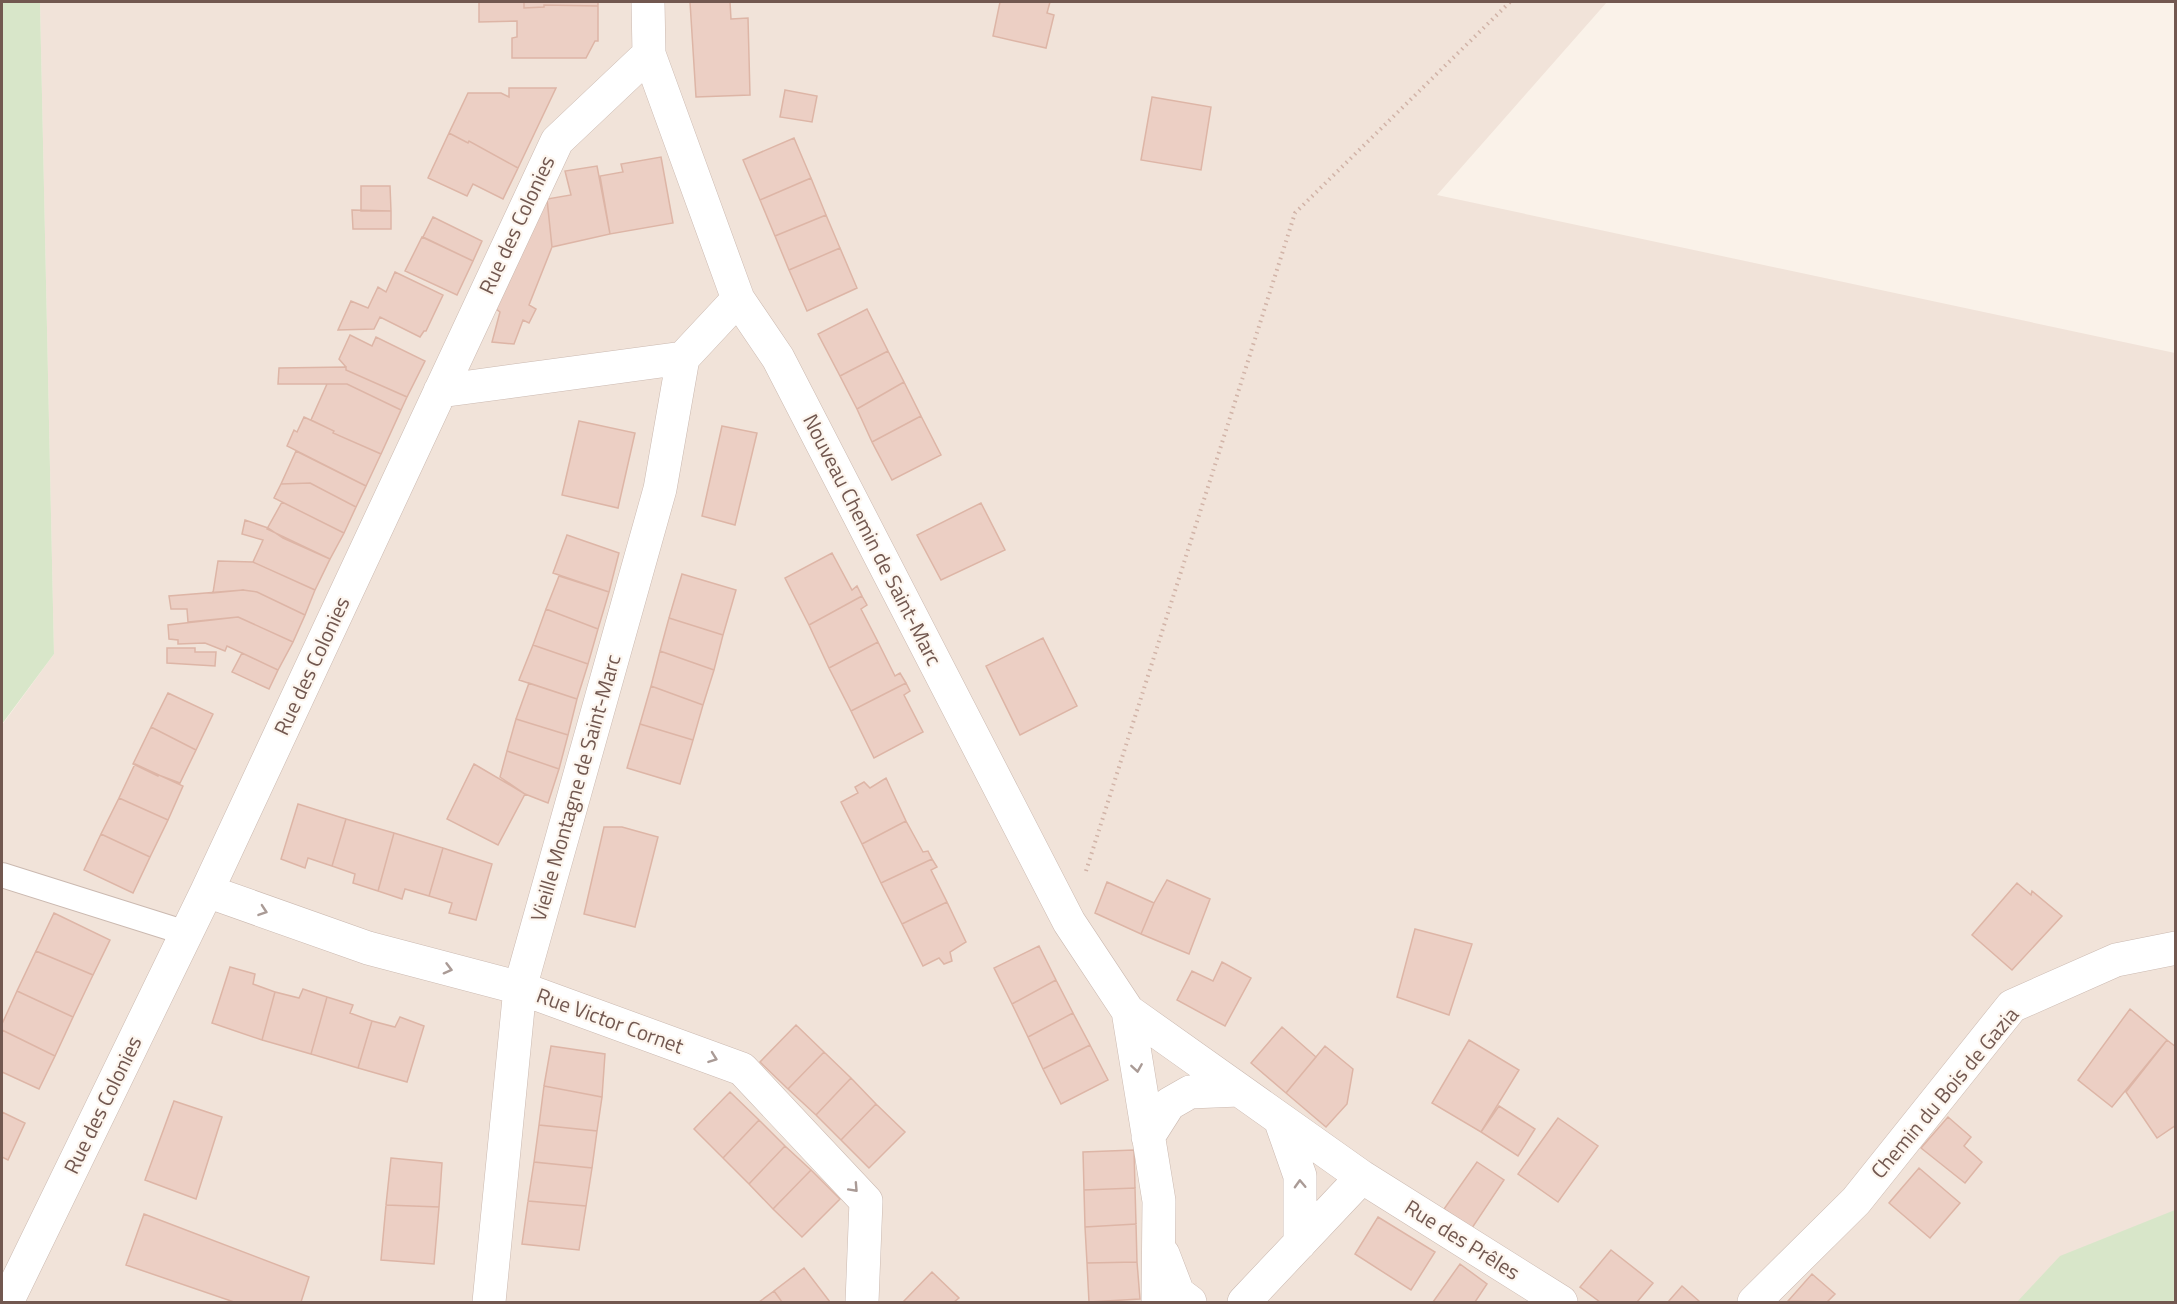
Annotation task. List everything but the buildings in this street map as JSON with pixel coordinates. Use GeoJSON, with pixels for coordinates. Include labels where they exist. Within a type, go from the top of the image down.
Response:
{"type":"FeatureCollection","features":[{"type":"Feature","properties":{"kind":"street","name":"Nouveau Chemin de Saint-Marc"},"geometry":{"type":"LineString","coordinates":[[648,2],[649,54],[738,299],[778,358],[1070,922],[1128,1011]]}},
{"type":"Feature","properties":{"kind":"street","name":"Rue des Colonies"},"geometry":{"type":"LineString","coordinates":[[7,1302],[207,891],[557,141],[649,54]]}},
{"type":"Feature","properties":{"kind":"street"},"geometry":{"type":"LineString","coordinates":[[440,391],[683,358],[738,299]]}},
{"type":"Feature","properties":{"kind":"street","name":"Vieille Montagne de Saint-Marc"},"geometry":{"type":"LineString","coordinates":[[489,1302],[520,988],[660,489],[683,358]]}},
{"type":"Feature","properties":{"kind":"street","name":"Rue Victor Cornet"},"geometry":{"type":"LineString","coordinates":[[207,891],[368,948],[520,988],[742,1069],[866,1201],[862,1302]]}},
{"type":"Feature","properties":{"kind":"street","name":"Chemin du Bois de Gazia"},"geometry":{"type":"LineString","coordinates":[[1754,1302],[1856,1201],[2012,1006],[2116,960],[2175,948]]}},
{"type":"Feature","properties":{"kind":"street"},"geometry":{"type":"LineString","coordinates":[[1128,1011],[1159,1201],[1158,1302]]}},
{"type":"Feature","properties":{"kind":"street","name":"Rue des Prêles"},"geometry":{"type":"LineString","coordinates":[[1128,1011],[1362,1177],[1561,1302]]}},
{"type":"Feature","properties":{"kind":"street"},"geometry":{"type":"LineString","coordinates":[[1148,1137],[1169,1104],[1190,1092],[1239,1090]]}},
{"type":"Feature","properties":{"kind":"street"},"geometry":{"type":"LineString","coordinates":[[1280,1119],[1300,1176],[1300,1243]]}},
{"type":"Feature","properties":{"kind":"street"},"geometry":{"type":"LineString","coordinates":[[1244,1302],[1362,1177]]}},
{"type":"Feature","properties":{"kind":"street"},"geometry":{"type":"LineString","coordinates":[[1159,1241],[1178,1293],[1190,1302]]}},
{"type":"Feature","properties":{"kind":"lane"},"geometry":{"type":"LineString","coordinates":[[2,876],[186,933]]}},
{"type":"Feature","properties":{"kind":"path"},"geometry":{"type":"LineString","coordinates":[[1070,922],[1295,213],[1510,2]]}},
{"type":"Feature","properties":{"kind":"shaded area"},"geometry":{"type":"Polygon","coordinates":[[[40,2],[1607,2],[1437,195],[2175,353],[2175,1302],[2,1302],[2,725],[54,654],[40,2]]]}},
{"type":"Feature","properties":{"kind":"green space"},"geometry":{"type":"Polygon","coordinates":[[[2,2],[40,2],[54,654],[2,724],[2,2]]]}},
{"type":"Feature","properties":{"kind":"green space"},"geometry":{"type":"Polygon","coordinates":[[[2175,1210],[2175,1302],[2017,1302],[2060,1256],[2175,1210]]]}}]}
